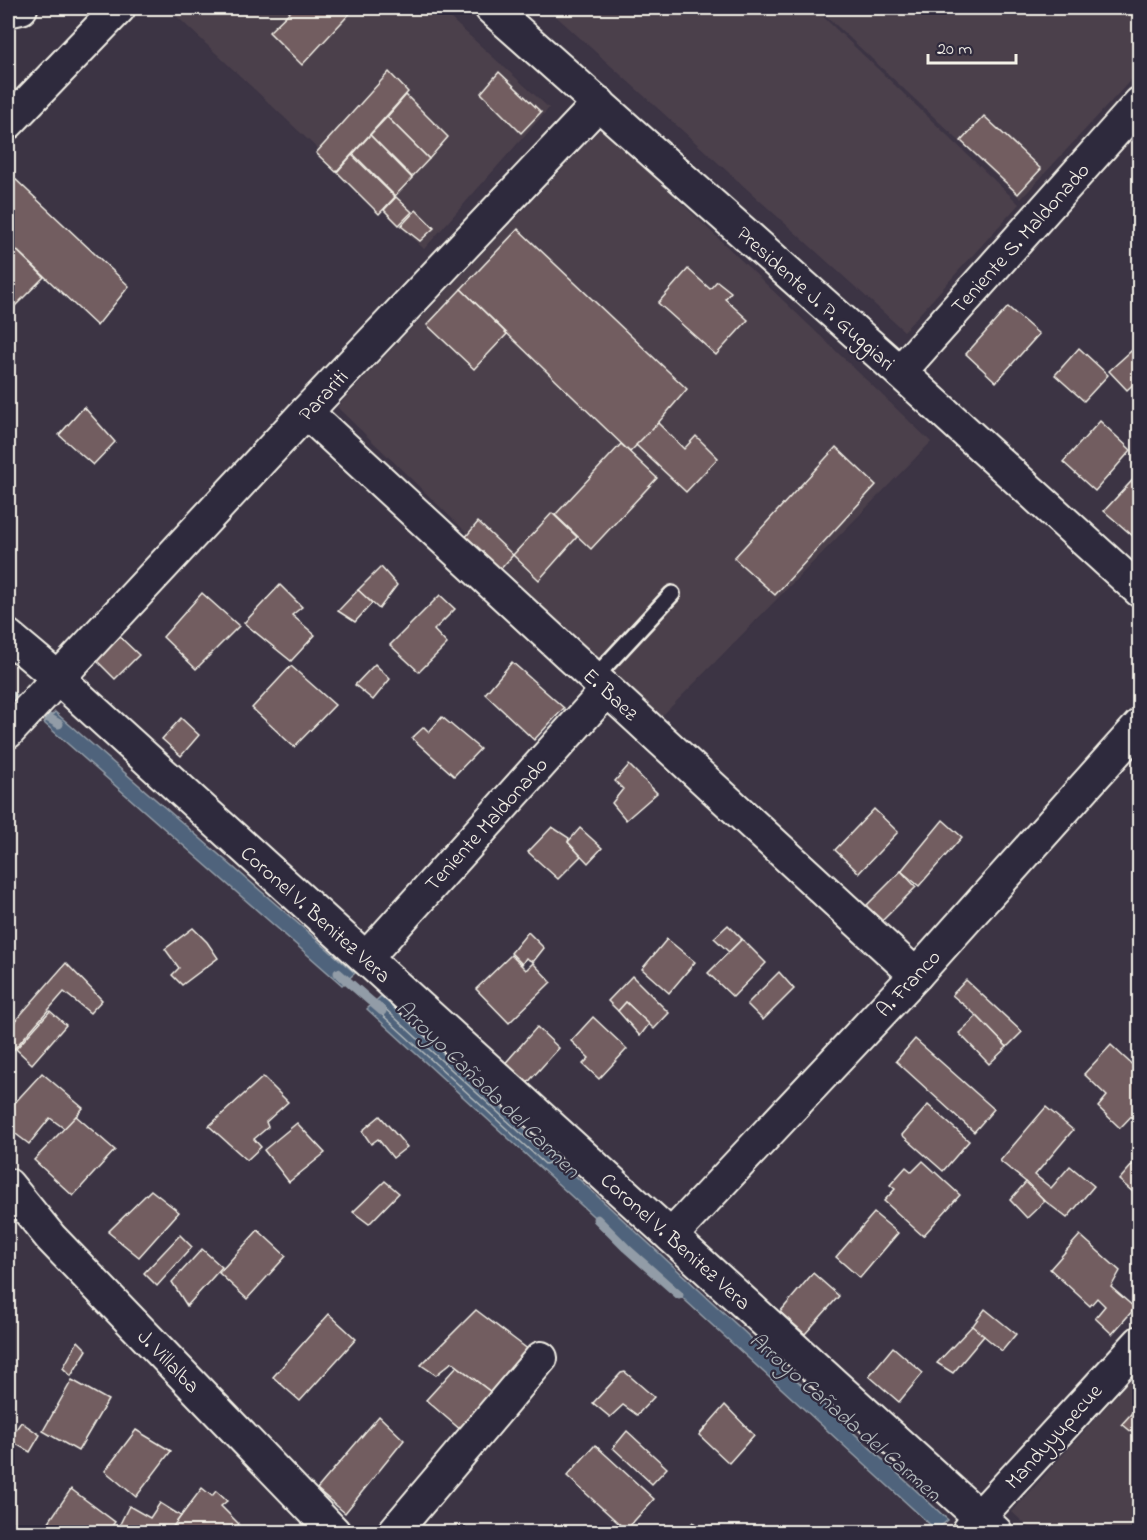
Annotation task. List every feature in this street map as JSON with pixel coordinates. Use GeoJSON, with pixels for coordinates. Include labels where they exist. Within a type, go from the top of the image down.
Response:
{"type":"FeatureCollection","features":[{"type":"Feature","properties":{"kind":"street"},"geometry":{"type":"LineString","coordinates":[[8,11],[21,8]]}},
{"type":"Feature","properties":{"kind":"street"},"geometry":{"type":"LineString","coordinates":[[8,123],[119,8]]}},
{"type":"Feature","properties":{"kind":"street","name":"Presidente J. P. Guggiari"},"geometry":{"type":"LineString","coordinates":[[491,8],[900,372],[1140,591]]}},
{"type":"Feature","properties":{"kind":"street","name":"Parariti"},"geometry":{"type":"LineString","coordinates":[[11,728],[599,103]]}},
{"type":"Feature","properties":{"kind":"street","name":"Teniente S. Maldonado"},"geometry":{"type":"LineString","coordinates":[[900,372],[1140,103]]}},
{"type":"Feature","properties":{"kind":"street","name":"E. Baez"},"geometry":{"type":"LineString","coordinates":[[306,412],[916,975]]}},
{"type":"Feature","properties":{"kind":"street","name":"Coronel V. Benitez Vera"},"geometry":{"type":"LineString","coordinates":[[8,636],[53,683],[366,958],[671,1236],[981,1527]]}},
{"type":"Feature","properties":{"kind":"street","name":"Teniente Maldonado"},"geometry":{"type":"LineString","coordinates":[[366,958],[600,684]]}},
{"type":"Feature","properties":{"kind":"street","name":"A. Franco"},"geometry":{"type":"LineString","coordinates":[[671,1236],[916,975],[1140,725]]}},
{"type":"Feature","properties":{"kind":"street","name":"J. Villalba"},"geometry":{"type":"LineString","coordinates":[[8,1185],[51,1238],[334,1533]]}},
{"type":"Feature","properties":{"kind":"street","name":"Mandyyupecue"},"geometry":{"type":"LineString","coordinates":[[981,1527],[1140,1342]]}},
{"type":"Feature","properties":{"kind":"street"},"geometry":{"type":"LineString","coordinates":[[394,1533],[541,1358]]}},
{"type":"Feature","properties":{"kind":"lane"},"geometry":{"type":"LineString","coordinates":[[600,684],[672,594]]}},
{"type":"Feature","properties":{"kind":"shaded area"},"geometry":{"type":"Polygon","coordinates":[[[168,8],[439,8],[549,108],[424,249],[168,8]]]}},
{"type":"Feature","properties":{"kind":"shaded area"},"geometry":{"type":"Polygon","coordinates":[[[547,8],[814,8],[1019,204],[904,331],[547,8]]]}},
{"type":"Feature","properties":{"kind":"shaded area"},"geometry":{"type":"Polygon","coordinates":[[[818,8],[1139,8],[1139,71],[1021,199],[818,8]]]}},
{"type":"Feature","properties":{"kind":"shaded area"},"geometry":{"type":"Polygon","coordinates":[[[602,127],[931,442],[659,719],[337,407],[602,127]]]}},
{"type":"Feature","properties":{"kind":"shaded area"},"geometry":{"type":"Polygon","coordinates":[[[1139,1370],[1139,1532],[1034,1532],[1012,1512],[1139,1370]]]}},
{"type":"Feature","properties":{"kind":"water"},"geometry":{"type":"Polygon","coordinates":[[[55,712],[355,973],[342,985],[44,723],[55,712]]]}},
{"type":"Feature","properties":{"kind":"water"},"geometry":{"type":"Polygon","coordinates":[[[381,996],[948,1520],[936,1530],[367,1009],[381,996]]]}},
{"type":"Feature","properties":{"kind":"building"},"geometry":{"type":"Polygon","coordinates":[[[294,8],[355,8],[302,65],[269,32],[294,8]]]}},
{"type":"Feature","properties":{"kind":"building"},"geometry":{"type":"Polygon","coordinates":[[[389,72],[408,92],[336,172],[316,153],[389,72]]]}},
{"type":"Feature","properties":{"kind":"building"},"geometry":{"type":"Polygon","coordinates":[[[499,72],[541,112],[521,133],[481,93],[499,72]]]}},
{"type":"Feature","properties":{"kind":"building"},"geometry":{"type":"Polygon","coordinates":[[[406,95],[448,137],[429,159],[387,117],[406,95]]]}},
{"type":"Feature","properties":{"kind":"building"},"geometry":{"type":"Polygon","coordinates":[[[984,116],[1041,169],[1018,194],[961,141],[984,116]]]}},
{"type":"Feature","properties":{"kind":"building"},"geometry":{"type":"Polygon","coordinates":[[[387,117],[429,159],[412,177],[370,135],[387,117]]]}},
{"type":"Feature","properties":{"kind":"building"},"geometry":{"type":"Polygon","coordinates":[[[370,135],[412,178],[395,196],[353,154],[370,135]]]}},
{"type":"Feature","properties":{"kind":"building"},"geometry":{"type":"Polygon","coordinates":[[[352,155],[395,197],[379,214],[337,172],[352,155]]]}},
{"type":"Feature","properties":{"kind":"building"},"geometry":{"type":"Polygon","coordinates":[[[12,176],[129,286],[97,326],[8,242],[8,181],[12,176]]]}},
{"type":"Feature","properties":{"kind":"building"},"geometry":{"type":"Polygon","coordinates":[[[396,197],[412,212],[399,225],[384,210],[396,197]]]}},
{"type":"Feature","properties":{"kind":"building"},"geometry":{"type":"Polygon","coordinates":[[[416,210],[434,228],[420,241],[401,226],[416,210]]]}},
{"type":"Feature","properties":{"kind":"building"},"geometry":{"type":"Polygon","coordinates":[[[518,229],[687,389],[630,452],[461,289],[518,229]]]}},
{"type":"Feature","properties":{"kind":"building"},"geometry":{"type":"Polygon","coordinates":[[[8,242],[44,277],[8,313],[8,242]]]}},
{"type":"Feature","properties":{"kind":"building"},"geometry":{"type":"Polygon","coordinates":[[[688,269],[710,289],[717,281],[731,292],[725,299],[748,320],[716,355],[658,303],[688,269]]]}},
{"type":"Feature","properties":{"kind":"building"},"geometry":{"type":"Polygon","coordinates":[[[461,289],[507,334],[474,369],[427,325],[461,289]]]}},
{"type":"Feature","properties":{"kind":"building"},"geometry":{"type":"Polygon","coordinates":[[[1008,307],[1039,334],[996,382],[966,354],[1008,307]]]}},
{"type":"Feature","properties":{"kind":"building"},"geometry":{"type":"Polygon","coordinates":[[[1140,343],[1140,378],[1127,390],[1109,371],[1140,343]]]}},
{"type":"Feature","properties":{"kind":"building"},"geometry":{"type":"Polygon","coordinates":[[[1079,348],[1108,375],[1084,401],[1055,375],[1079,348]]]}},
{"type":"Feature","properties":{"kind":"building"},"geometry":{"type":"Polygon","coordinates":[[[84,407],[115,442],[93,465],[59,435],[84,407]]]}},
{"type":"Feature","properties":{"kind":"building"},"geometry":{"type":"Polygon","coordinates":[[[1100,421],[1131,450],[1095,491],[1063,462],[1100,421]]]}},
{"type":"Feature","properties":{"kind":"building"},"geometry":{"type":"Polygon","coordinates":[[[658,423],[684,449],[696,436],[718,458],[686,492],[636,445],[658,423]]]}},
{"type":"Feature","properties":{"kind":"building"},"geometry":{"type":"Polygon","coordinates":[[[621,444],[657,478],[591,549],[555,515],[621,444]]]}},
{"type":"Feature","properties":{"kind":"building"},"geometry":{"type":"Polygon","coordinates":[[[836,447],[876,485],[775,595],[734,558],[836,447]]]}},
{"type":"Feature","properties":{"kind":"building"},"geometry":{"type":"Polygon","coordinates":[[[1140,472],[1140,542],[1104,511],[1140,472]]]}},
{"type":"Feature","properties":{"kind":"building"},"geometry":{"type":"Polygon","coordinates":[[[552,513],[577,537],[539,580],[513,555],[552,513]]]}},
{"type":"Feature","properties":{"kind":"building"},"geometry":{"type":"Polygon","coordinates":[[[478,522],[513,555],[498,572],[464,539],[478,522]]]}},
{"type":"Feature","properties":{"kind":"building"},"geometry":{"type":"Polygon","coordinates":[[[381,567],[397,585],[379,609],[358,590],[381,567]]]}},
{"type":"Feature","properties":{"kind":"building"},"geometry":{"type":"Polygon","coordinates":[[[280,585],[302,607],[292,615],[315,635],[291,661],[244,623],[280,585]]]}},
{"type":"Feature","properties":{"kind":"building"},"geometry":{"type":"Polygon","coordinates":[[[358,590],[372,603],[355,622],[338,611],[358,590]]]}},
{"type":"Feature","properties":{"kind":"building"},"geometry":{"type":"Polygon","coordinates":[[[202,593],[239,626],[196,669],[163,637],[202,593]]]}},
{"type":"Feature","properties":{"kind":"building"},"geometry":{"type":"Polygon","coordinates":[[[440,595],[455,609],[434,630],[447,644],[419,672],[390,645],[440,595]]]}},
{"type":"Feature","properties":{"kind":"building"},"geometry":{"type":"Polygon","coordinates":[[[119,636],[139,655],[115,679],[96,660],[119,636]]]}},
{"type":"Feature","properties":{"kind":"building"},"geometry":{"type":"Polygon","coordinates":[[[512,662],[564,708],[534,740],[485,694],[512,662]]]}},
{"type":"Feature","properties":{"kind":"building"},"geometry":{"type":"Polygon","coordinates":[[[375,664],[390,679],[373,700],[355,685],[375,664]]]}},
{"type":"Feature","properties":{"kind":"building"},"geometry":{"type":"Polygon","coordinates":[[[291,666],[335,705],[294,747],[252,708],[291,666]]]}},
{"type":"Feature","properties":{"kind":"building"},"geometry":{"type":"Polygon","coordinates":[[[442,717],[480,749],[454,776],[412,738],[424,727],[429,732],[442,717]]]}},
{"type":"Feature","properties":{"kind":"building"},"geometry":{"type":"Polygon","coordinates":[[[181,718],[199,735],[181,756],[162,739],[181,718]]]}},
{"type":"Feature","properties":{"kind":"building"},"geometry":{"type":"Polygon","coordinates":[[[629,765],[657,793],[626,820],[612,803],[623,789],[615,781],[629,765]]]}},
{"type":"Feature","properties":{"kind":"building"},"geometry":{"type":"Polygon","coordinates":[[[874,809],[898,832],[859,873],[835,850],[874,809]]]}},
{"type":"Feature","properties":{"kind":"building"},"geometry":{"type":"Polygon","coordinates":[[[943,820],[962,837],[919,886],[901,871],[943,820]]]}},
{"type":"Feature","properties":{"kind":"building"},"geometry":{"type":"Polygon","coordinates":[[[552,827],[569,838],[568,842],[581,856],[558,879],[528,852],[552,827]]]}},
{"type":"Feature","properties":{"kind":"building"},"geometry":{"type":"Polygon","coordinates":[[[580,828],[602,848],[588,863],[568,842],[580,828]]]}},
{"type":"Feature","properties":{"kind":"building"},"geometry":{"type":"Polygon","coordinates":[[[901,871],[916,887],[877,926],[862,910],[901,871]]]}},
{"type":"Feature","properties":{"kind":"building"},"geometry":{"type":"Polygon","coordinates":[[[728,925],[742,939],[729,952],[714,938],[728,925]]]}},
{"type":"Feature","properties":{"kind":"building"},"geometry":{"type":"Polygon","coordinates":[[[193,928],[218,958],[182,985],[172,975],[179,968],[165,949],[193,928]]]}},
{"type":"Feature","properties":{"kind":"building"},"geometry":{"type":"Polygon","coordinates":[[[528,932],[544,948],[533,962],[526,958],[522,964],[511,953],[528,932]]]}},
{"type":"Feature","properties":{"kind":"building"},"geometry":{"type":"Polygon","coordinates":[[[667,939],[695,962],[669,993],[642,969],[667,939]]]}},
{"type":"Feature","properties":{"kind":"building"},"geometry":{"type":"Polygon","coordinates":[[[742,939],[766,963],[733,997],[708,973],[742,939]]]}},
{"type":"Feature","properties":{"kind":"building"},"geometry":{"type":"Polygon","coordinates":[[[511,955],[526,970],[533,963],[551,982],[509,1023],[476,989],[511,955]]]}},
{"type":"Feature","properties":{"kind":"building"},"geometry":{"type":"Polygon","coordinates":[[[66,963],[102,1000],[90,1013],[64,992],[8,1056],[8,1029],[66,963]]]}},
{"type":"Feature","properties":{"kind":"building"},"geometry":{"type":"Polygon","coordinates":[[[779,972],[794,989],[763,1020],[747,1004],[779,972]]]}},
{"type":"Feature","properties":{"kind":"building"},"geometry":{"type":"Polygon","coordinates":[[[632,976],[669,1013],[654,1029],[626,1002],[618,1011],[608,1001],[632,976]]]}},
{"type":"Feature","properties":{"kind":"building"},"geometry":{"type":"Polygon","coordinates":[[[966,980],[1022,1032],[1007,1047],[977,1016],[952,995],[966,980]]]}},
{"type":"Feature","properties":{"kind":"building"},"geometry":{"type":"Polygon","coordinates":[[[626,1002],[649,1024],[640,1036],[618,1011],[626,1002]]]}},
{"type":"Feature","properties":{"kind":"building"},"geometry":{"type":"Polygon","coordinates":[[[50,1011],[66,1025],[32,1064],[16,1049],[50,1011]]]}},
{"type":"Feature","properties":{"kind":"building"},"geometry":{"type":"Polygon","coordinates":[[[977,1016],[1007,1047],[989,1064],[959,1033],[977,1016]]]}},
{"type":"Feature","properties":{"kind":"building"},"geometry":{"type":"Polygon","coordinates":[[[593,1017],[627,1049],[599,1079],[583,1064],[589,1058],[571,1041],[593,1017]]]}},
{"type":"Feature","properties":{"kind":"building"},"geometry":{"type":"Polygon","coordinates":[[[537,1027],[559,1048],[522,1089],[501,1068],[537,1027]]]}},
{"type":"Feature","properties":{"kind":"building"},"geometry":{"type":"Polygon","coordinates":[[[915,1039],[994,1109],[974,1132],[896,1061],[915,1039]]]}},
{"type":"Feature","properties":{"kind":"building"},"geometry":{"type":"Polygon","coordinates":[[[1111,1045],[1140,1072],[1140,1107],[1120,1128],[1098,1107],[1107,1096],[1084,1074],[1111,1045]]]}},
{"type":"Feature","properties":{"kind":"building"},"geometry":{"type":"Polygon","coordinates":[[[42,1073],[83,1108],[65,1129],[50,1118],[29,1144],[8,1128],[8,1110],[42,1073]]]}},
{"type":"Feature","properties":{"kind":"building"},"geometry":{"type":"Polygon","coordinates":[[[263,1077],[288,1102],[266,1122],[268,1127],[254,1139],[261,1147],[247,1160],[209,1126],[263,1077]]]}},
{"type":"Feature","properties":{"kind":"building"},"geometry":{"type":"Polygon","coordinates":[[[928,1105],[969,1141],[943,1171],[902,1135],[928,1105]]]}},
{"type":"Feature","properties":{"kind":"building"},"geometry":{"type":"Polygon","coordinates":[[[1046,1107],[1073,1130],[1035,1175],[1051,1188],[1070,1166],[1094,1186],[1067,1218],[1000,1161],[1046,1107]]]}},
{"type":"Feature","properties":{"kind":"building"},"geometry":{"type":"Polygon","coordinates":[[[76,1116],[115,1150],[73,1196],[34,1160],[76,1116]]]}},
{"type":"Feature","properties":{"kind":"building"},"geometry":{"type":"Polygon","coordinates":[[[380,1116],[407,1147],[393,1158],[378,1139],[371,1144],[362,1131],[380,1116]]]}},
{"type":"Feature","properties":{"kind":"building"},"geometry":{"type":"Polygon","coordinates":[[[297,1123],[325,1153],[289,1182],[264,1150],[297,1123]]]}},
{"type":"Feature","properties":{"kind":"building"},"geometry":{"type":"Polygon","coordinates":[[[1140,1156],[1140,1198],[1119,1180],[1140,1156]]]}},
{"type":"Feature","properties":{"kind":"building"},"geometry":{"type":"Polygon","coordinates":[[[923,1161],[960,1195],[923,1236],[884,1201],[895,1189],[890,1185],[906,1167],[912,1172],[923,1161]]]}},
{"type":"Feature","properties":{"kind":"building"},"geometry":{"type":"Polygon","coordinates":[[[385,1181],[399,1193],[369,1224],[353,1212],[385,1181]]]}},
{"type":"Feature","properties":{"kind":"building"},"geometry":{"type":"Polygon","coordinates":[[[1026,1182],[1045,1201],[1027,1218],[1010,1200],[1026,1182]]]}},
{"type":"Feature","properties":{"kind":"building"},"geometry":{"type":"Polygon","coordinates":[[[151,1190],[179,1212],[139,1257],[108,1232],[151,1190]]]}},
{"type":"Feature","properties":{"kind":"building"},"geometry":{"type":"Polygon","coordinates":[[[874,1213],[898,1233],[860,1278],[836,1257],[874,1213]]]}},
{"type":"Feature","properties":{"kind":"building"},"geometry":{"type":"Polygon","coordinates":[[[258,1230],[286,1256],[247,1299],[219,1273],[258,1230]]]}},
{"type":"Feature","properties":{"kind":"building"},"geometry":{"type":"Polygon","coordinates":[[[180,1235],[192,1247],[157,1286],[144,1273],[180,1235]]]}},
{"type":"Feature","properties":{"kind":"building"},"geometry":{"type":"Polygon","coordinates":[[[1080,1235],[1120,1271],[1111,1287],[1135,1308],[1112,1334],[1095,1318],[1105,1306],[1097,1298],[1090,1306],[1050,1269],[1080,1235]]]}},
{"type":"Feature","properties":{"kind":"building"},"geometry":{"type":"Polygon","coordinates":[[[202,1249],[222,1267],[187,1306],[172,1282],[202,1249]]]}},
{"type":"Feature","properties":{"kind":"building"},"geometry":{"type":"Polygon","coordinates":[[[813,1273],[839,1296],[805,1334],[780,1312],[813,1273]]]}},
{"type":"Feature","properties":{"kind":"building"},"geometry":{"type":"Polygon","coordinates":[[[985,1309],[1016,1334],[1002,1351],[971,1328],[985,1309]]]}},
{"type":"Feature","properties":{"kind":"building"},"geometry":{"type":"Polygon","coordinates":[[[476,1310],[529,1350],[492,1393],[452,1362],[436,1375],[421,1365],[476,1310]]]}},
{"type":"Feature","properties":{"kind":"building"},"geometry":{"type":"Polygon","coordinates":[[[329,1314],[356,1339],[300,1401],[273,1377],[329,1314]]]}},
{"type":"Feature","properties":{"kind":"building"},"geometry":{"type":"Polygon","coordinates":[[[972,1326],[984,1336],[953,1373],[937,1363],[972,1326]]]}},
{"type":"Feature","properties":{"kind":"building"},"geometry":{"type":"Polygon","coordinates":[[[78,1341],[87,1350],[71,1376],[63,1368],[78,1341]]]}},
{"type":"Feature","properties":{"kind":"building"},"geometry":{"type":"Polygon","coordinates":[[[893,1347],[923,1373],[899,1402],[869,1376],[893,1347]]]}},
{"type":"Feature","properties":{"kind":"building"},"geometry":{"type":"Polygon","coordinates":[[[457,1366],[492,1393],[462,1431],[426,1400],[457,1366]]]}},
{"type":"Feature","properties":{"kind":"building"},"geometry":{"type":"Polygon","coordinates":[[[625,1372],[654,1397],[637,1415],[623,1405],[610,1417],[593,1403],[621,1373],[625,1372]]]}},
{"type":"Feature","properties":{"kind":"building"},"geometry":{"type":"Polygon","coordinates":[[[72,1380],[108,1400],[78,1451],[43,1431],[72,1380]]]}},
{"type":"Feature","properties":{"kind":"building"},"geometry":{"type":"Polygon","coordinates":[[[1140,1404],[1140,1439],[1122,1424],[1140,1404]]]}},
{"type":"Feature","properties":{"kind":"building"},"geometry":{"type":"Polygon","coordinates":[[[725,1405],[754,1435],[729,1463],[699,1435],[725,1405]]]}},
{"type":"Feature","properties":{"kind":"building"},"geometry":{"type":"Polygon","coordinates":[[[379,1416],[404,1440],[345,1513],[317,1489],[379,1416]]]}},
{"type":"Feature","properties":{"kind":"building"},"geometry":{"type":"Polygon","coordinates":[[[21,1422],[40,1435],[30,1452],[9,1440],[21,1422]]]}},
{"type":"Feature","properties":{"kind":"building"},"geometry":{"type":"Polygon","coordinates":[[[136,1430],[171,1451],[136,1497],[105,1471],[136,1430]]]}},
{"type":"Feature","properties":{"kind":"building"},"geometry":{"type":"Polygon","coordinates":[[[627,1431],[667,1468],[652,1484],[613,1448],[627,1431]]]}},
{"type":"Feature","properties":{"kind":"building"},"geometry":{"type":"Polygon","coordinates":[[[595,1445],[654,1499],[626,1530],[567,1476],[595,1445]]]}},
{"type":"Feature","properties":{"kind":"building"},"geometry":{"type":"Polygon","coordinates":[[[202,1488],[212,1496],[216,1491],[227,1501],[221,1506],[239,1524],[233,1532],[169,1532],[202,1488]]]}},
{"type":"Feature","properties":{"kind":"building"},"geometry":{"type":"Polygon","coordinates":[[[71,1489],[115,1522],[107,1532],[42,1532],[71,1489]]]}},
{"type":"Feature","properties":{"kind":"building"},"geometry":{"type":"Polygon","coordinates":[[[160,1503],[181,1516],[169,1532],[134,1532],[120,1524],[129,1506],[150,1518],[160,1503]]]}},
{"type":"Feature","properties":{"kind":"building"},"geometry":{"type":"Polygon","coordinates":[[[693,1522],[704,1532],[684,1532],[693,1522]]]}},
{"type":"Feature","properties":{"kind":"waterway","name":"Arroyo Cañada del Carmen"},"geometry":{"type":"LineString","coordinates":[[8,694],[59,724]]}},
{"type":"Feature","properties":{"kind":"waterway","name":"Arroyo Cañada del Carmen"},"geometry":{"type":"LineString","coordinates":[[338,973],[382,1011]]}},
{"type":"Feature","properties":{"kind":"waterway","name":"Arroyo Cañada del Carmen"},"geometry":{"type":"LineString","coordinates":[[597,1219],[679,1295]]}}]}
